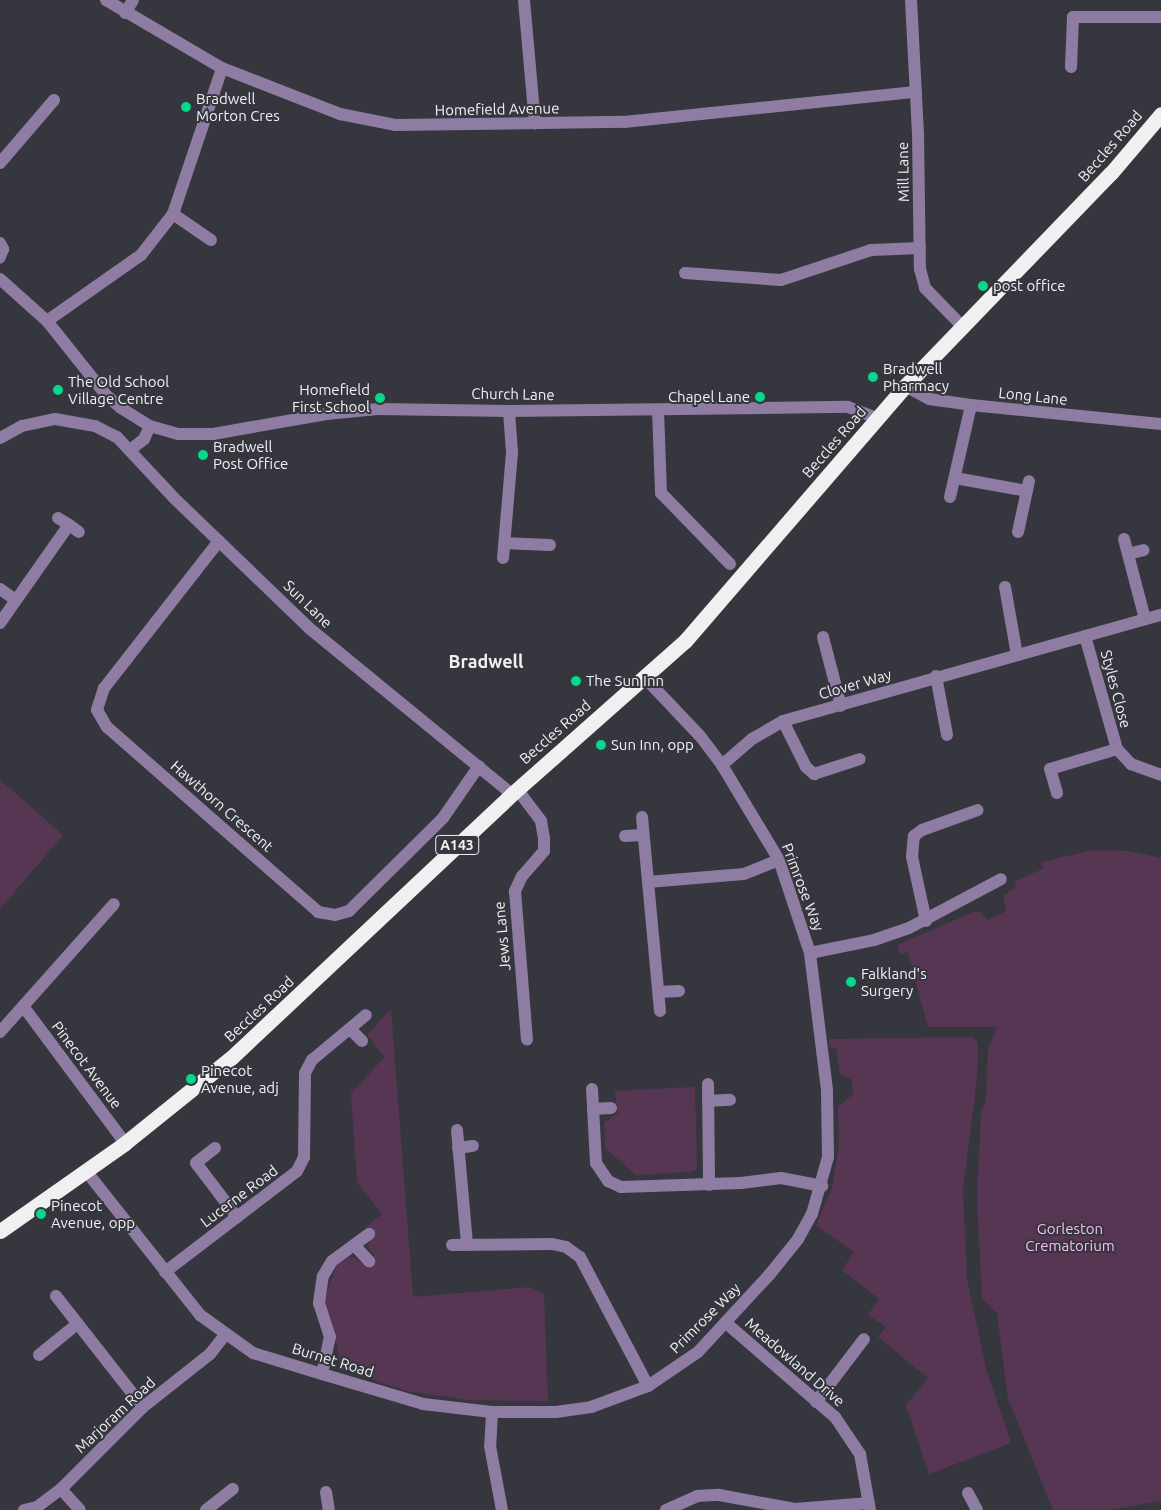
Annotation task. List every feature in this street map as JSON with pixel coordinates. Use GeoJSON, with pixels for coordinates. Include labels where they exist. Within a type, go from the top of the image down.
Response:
{"type":"FeatureCollection","features":[{"type":"Feature","properties":{"kind":"highway","name":"Beccles Road"},"geometry":{"type":"LineString","coordinates":[[0,1232],[125,1143],[232,1057],[514,791],[685,641],[877,418],[1111,173],[1161,114]]}},
{"type":"Feature","properties":{"kind":"street","name":"Homefield Avenue"},"geometry":{"type":"LineString","coordinates":[[106,0],[125,13],[222,68],[340,114],[367,121],[416,127],[624,122],[915,92]]}},
{"type":"Feature","properties":{"kind":"street"},"geometry":{"type":"LineString","coordinates":[[125,13],[133,0]]}},
{"type":"Feature","properties":{"kind":"street"},"geometry":{"type":"LineString","coordinates":[[524,0],[535,124]]}},
{"type":"Feature","properties":{"kind":"street","name":"Mill Lane"},"geometry":{"type":"LineString","coordinates":[[911,0],[920,248],[925,288],[964,328]]}},
{"type":"Feature","properties":{"kind":"street"},"geometry":{"type":"LineString","coordinates":[[1071,67],[1073,18],[1161,17]]}},
{"type":"Feature","properties":{"kind":"street"},"geometry":{"type":"LineString","coordinates":[[47,321],[141,255],[173,214],[222,68]]}},
{"type":"Feature","properties":{"kind":"street"},"geometry":{"type":"LineString","coordinates":[[0,163],[54,100]]}},
{"type":"Feature","properties":{"kind":"street"},"geometry":{"type":"LineString","coordinates":[[173,214],[211,240]]}},
{"type":"Feature","properties":{"kind":"street"},"geometry":{"type":"LineString","coordinates":[[0,243],[3,249],[0,257]]}},
{"type":"Feature","properties":{"kind":"street"},"geometry":{"type":"LineString","coordinates":[[685,273],[781,280],[871,250],[920,248]]}},
{"type":"Feature","properties":{"kind":"street"},"geometry":{"type":"LineString","coordinates":[[0,279],[47,321],[106,395],[150,426],[144,439],[130,450]]}},
{"type":"Feature","properties":{"kind":"street","name":"Long Lane"},"geometry":{"type":"LineString","coordinates":[[906,386],[929,399],[1161,424]]}},
{"type":"Feature","properties":{"kind":"street"},"geometry":{"type":"LineString","coordinates":[[950,497],[971,405]]}},
{"type":"Feature","properties":{"kind":"street","name":"Church Lane"},"geometry":{"type":"LineString","coordinates":[[150,426],[192,436],[378,409],[509,411],[848,407],[877,418]]}},
{"type":"Feature","properties":{"kind":"street"},"geometry":{"type":"LineString","coordinates":[[658,410],[661,493],[730,564]]}},
{"type":"Feature","properties":{"kind":"street"},"geometry":{"type":"LineString","coordinates":[[503,558],[512,452],[509,411]]}},
{"type":"Feature","properties":{"kind":"street","name":"Sun Lane"},"geometry":{"type":"LineString","coordinates":[[0,438],[22,426],[42,420],[74,421],[95,426],[117,437],[219,541],[349,664],[479,766],[514,791]]}},
{"type":"Feature","properties":{"kind":"street"},"geometry":{"type":"LineString","coordinates":[[955,478],[1028,486],[1018,532]]}},
{"type":"Feature","properties":{"kind":"street"},"geometry":{"type":"LineString","coordinates":[[0,623],[69,525]]}},
{"type":"Feature","properties":{"kind":"street"},"geometry":{"type":"LineString","coordinates":[[1124,539],[1145,620]]}},
{"type":"Feature","properties":{"kind":"street","name":"Hawthorn Crescent"},"geometry":{"type":"LineString","coordinates":[[219,541],[104,688],[97,710],[107,727],[311,905],[323,914],[349,911],[443,818],[479,766]]}},
{"type":"Feature","properties":{"kind":"street"},"geometry":{"type":"LineString","coordinates":[[505,543],[550,545]]}},
{"type":"Feature","properties":{"kind":"street"},"geometry":{"type":"LineString","coordinates":[[1128,554],[1144,550]]}},
{"type":"Feature","properties":{"kind":"street"},"geometry":{"type":"LineString","coordinates":[[1004,587],[1017,654]]}},
{"type":"Feature","properties":{"kind":"street"},"geometry":{"type":"LineString","coordinates":[[0,589],[16,600]]}},
{"type":"Feature","properties":{"kind":"street","name":"Clover Way"},"geometry":{"type":"LineString","coordinates":[[722,764],[752,739],[782,721],[841,706],[936,676],[1161,615]]}},
{"type":"Feature","properties":{"kind":"street","name":"Styles Close"},"geometry":{"type":"LineString","coordinates":[[1085,636],[1117,749],[1130,764],[1161,775]]}},
{"type":"Feature","properties":{"kind":"street"},"geometry":{"type":"LineString","coordinates":[[823,637],[841,706]]}},
{"type":"Feature","properties":{"kind":"street"},"geometry":{"type":"LineString","coordinates":[[936,676],[947,736]]}},
{"type":"Feature","properties":{"kind":"street","name":"Primrose Way"},"geometry":{"type":"LineString","coordinates":[[644,677],[700,736],[722,764],[779,860],[810,953],[833,1090],[828,1157],[822,1186],[798,1239],[726,1323],[698,1352],[648,1386]]}},
{"type":"Feature","properties":{"kind":"street"},"geometry":{"type":"LineString","coordinates":[[782,721],[806,767],[814,774],[860,759]]}},
{"type":"Feature","properties":{"kind":"street","name":"Styles Close"},"geometry":{"type":"LineString","coordinates":[[1057,793],[1050,769],[1117,749]]}},
{"type":"Feature","properties":{"kind":"street","name":"Jews Lane"},"geometry":{"type":"LineString","coordinates":[[514,791],[541,821],[544,838],[544,851],[522,876],[515,891],[527,1040]]}},
{"type":"Feature","properties":{"kind":"street"},"geometry":{"type":"LineString","coordinates":[[926,921],[912,857],[914,836],[922,830],[978,810]]}},
{"type":"Feature","properties":{"kind":"street"},"geometry":{"type":"LineString","coordinates":[[642,817],[660,1011]]}},
{"type":"Feature","properties":{"kind":"street"},"geometry":{"type":"LineString","coordinates":[[625,836],[643,834]]}},
{"type":"Feature","properties":{"kind":"street"},"geometry":{"type":"LineString","coordinates":[[648,882],[744,874],[779,860]]}},
{"type":"Feature","properties":{"kind":"street"},"geometry":{"type":"LineString","coordinates":[[810,953],[886,937],[926,921],[1001,880]]}},
{"type":"Feature","properties":{"kind":"street"},"geometry":{"type":"LineString","coordinates":[[0,1032],[114,904]]}},
{"type":"Feature","properties":{"kind":"street"},"geometry":{"type":"LineString","coordinates":[[659,992],[679,990]]}},
{"type":"Feature","properties":{"kind":"street","name":"Pinecot Avenue"},"geometry":{"type":"LineString","coordinates":[[23,1006],[125,1143]]}},
{"type":"Feature","properties":{"kind":"street","name":"Lucerne Road"},"geometry":{"type":"LineString","coordinates":[[166,1272],[297,1171],[304,1157],[305,1073],[312,1060],[366,1015]]}},
{"type":"Feature","properties":{"kind":"street"},"geometry":{"type":"LineString","coordinates":[[350,1029],[362,1041]]}},
{"type":"Feature","properties":{"kind":"street"},"geometry":{"type":"LineString","coordinates":[[708,1084],[710,1185]]}},
{"type":"Feature","properties":{"kind":"street"},"geometry":{"type":"LineString","coordinates":[[592,1089],[596,1163],[608,1181],[621,1187],[710,1185],[781,1178],[822,1186]]}},
{"type":"Feature","properties":{"kind":"street"},"geometry":{"type":"LineString","coordinates":[[708,1101],[730,1100]]}},
{"type":"Feature","properties":{"kind":"street"},"geometry":{"type":"LineString","coordinates":[[593,1109],[611,1108]]}},
{"type":"Feature","properties":{"kind":"street"},"geometry":{"type":"LineString","coordinates":[[457,1130],[467,1245]]}},
{"type":"Feature","properties":{"kind":"street"},"geometry":{"type":"LineString","coordinates":[[458,1148],[473,1146]]}},
{"type":"Feature","properties":{"kind":"street"},"geometry":{"type":"LineString","coordinates":[[215,1148],[196,1163],[237,1217]]}},
{"type":"Feature","properties":{"kind":"street","name":"Burnet Road"},"geometry":{"type":"LineString","coordinates":[[86,1171],[200,1315],[224,1335],[253,1353],[423,1404],[492,1412],[556,1412],[591,1407],[648,1386]]}},
{"type":"Feature","properties":{"kind":"street"},"geometry":{"type":"LineString","coordinates":[[322,1374],[330,1337],[319,1291],[323,1276],[332,1261],[369,1234]]}},
{"type":"Feature","properties":{"kind":"street"},"geometry":{"type":"LineString","coordinates":[[452,1245],[552,1244],[566,1247],[580,1256],[648,1386]]}},
{"type":"Feature","properties":{"kind":"street"},"geometry":{"type":"LineString","coordinates":[[355,1246],[369,1261]]}},
{"type":"Feature","properties":{"kind":"street"},"geometry":{"type":"LineString","coordinates":[[56,1296],[143,1407]]}},
{"type":"Feature","properties":{"kind":"street","name":"Meadowland Drive"},"geometry":{"type":"LineString","coordinates":[[726,1323],[835,1417],[860,1454],[869,1506]]}},
{"type":"Feature","properties":{"kind":"street"},"geometry":{"type":"LineString","coordinates":[[39,1355],[77,1324]]}},
{"type":"Feature","properties":{"kind":"street","name":"Marjoram Road"},"geometry":{"type":"LineString","coordinates":[[24,1510],[37,1507],[61,1489],[143,1407],[210,1354],[224,1335]]}},
{"type":"Feature","properties":{"kind":"street"},"geometry":{"type":"LineString","coordinates":[[816,1402],[864,1339]]}},
{"type":"Feature","properties":{"kind":"street"},"geometry":{"type":"LineString","coordinates":[[492,1412],[490,1446],[502,1510]]}},
{"type":"Feature","properties":{"kind":"street"},"geometry":{"type":"LineString","coordinates":[[61,1489],[80,1510]]}},
{"type":"Feature","properties":{"kind":"street"},"geometry":{"type":"LineString","coordinates":[[209,1509],[233,1489]]}},
{"type":"Feature","properties":{"kind":"street"},"geometry":{"type":"LineString","coordinates":[[326,1492],[329,1510]]}},
{"type":"Feature","properties":{"kind":"street"},"geometry":{"type":"LineString","coordinates":[[968,1493],[977,1510]]}},
{"type":"Feature","properties":{"kind":"street"},"geometry":{"type":"LineString","coordinates":[[666,1510],[696,1496],[719,1495],[756,1506],[795,1509],[869,1506]]}},
{"type":"Feature","properties":{"kind":"green space"},"geometry":{"type":"Polygon","coordinates":[[[0,780],[63,835],[0,909],[0,780]]]}},
{"type":"Feature","properties":{"kind":"green space","name":"Gorleston Crematorium"},"geometry":{"type":"Polygon","coordinates":[[[1094,850],[1128,851],[1161,858],[1161,1501],[1110,1510],[1053,1510],[1008,1399],[997,1313],[982,1299],[977,1199],[981,1111],[986,1101],[988,1049],[997,1027],[928,1027],[908,952],[900,954],[897,945],[974,912],[980,912],[988,920],[1006,911],[1003,896],[1016,887],[1015,881],[1043,869],[1041,862],[1094,850]]]}},
{"type":"Feature","properties":{"kind":"green space"},"geometry":{"type":"Polygon","coordinates":[[[391,1009],[413,1297],[530,1287],[544,1295],[548,1401],[468,1400],[407,1391],[341,1369],[334,1330],[324,1301],[337,1264],[346,1257],[355,1258],[365,1265],[375,1257],[368,1246],[371,1235],[366,1227],[382,1214],[357,1182],[351,1093],[385,1057],[367,1035],[391,1009]]]}},
{"type":"Feature","properties":{"kind":"green space"},"geometry":{"type":"Polygon","coordinates":[[[973,1037],[978,1043],[977,1079],[963,1189],[967,1279],[986,1369],[1011,1443],[929,1474],[906,1405],[928,1378],[878,1337],[886,1327],[868,1315],[879,1299],[842,1270],[854,1252],[816,1225],[832,1188],[839,1146],[838,1107],[853,1094],[852,1080],[840,1073],[836,1049],[829,1046],[829,1039],[973,1037]]]}},
{"type":"Feature","properties":{"kind":"green space"},"geometry":{"type":"Polygon","coordinates":[[[695,1087],[697,1169],[691,1172],[636,1175],[605,1148],[604,1123],[618,1113],[615,1091],[695,1087]]]}},
{"type":"Feature","properties":{"kind":"place","name":"Bradwell Morton Cres"},"geometry":{"type":"Point","coordinates":[186,107]}},
{"type":"Feature","properties":{"kind":"place","name":"post office"},"geometry":{"type":"Point","coordinates":[983,286]}},
{"type":"Feature","properties":{"kind":"place","name":"Bradwell Pharmacy"},"geometry":{"type":"Point","coordinates":[873,377]}},
{"type":"Feature","properties":{"kind":"place","name":"The Old School Village Centre"},"geometry":{"type":"Point","coordinates":[58,390]}},
{"type":"Feature","properties":{"kind":"place","name":"Chapel Lane"},"geometry":{"type":"Point","coordinates":[760,397]}},
{"type":"Feature","properties":{"kind":"place","name":"Homefield First School"},"geometry":{"type":"Point","coordinates":[380,398]}},
{"type":"Feature","properties":{"kind":"place","name":"Bradwell Post Office"},"geometry":{"type":"Point","coordinates":[203,455]}},
{"type":"Feature","properties":{"kind":"place","name":"The Sun Inn"},"geometry":{"type":"Point","coordinates":[576,681]}},
{"type":"Feature","properties":{"kind":"place","name":"Sun Inn, opp"},"geometry":{"type":"Point","coordinates":[601,745]}},
{"type":"Feature","properties":{"kind":"place","name":"Falkland's Surgery"},"geometry":{"type":"Point","coordinates":[851,982]}},
{"type":"Feature","properties":{"kind":"place","name":"Pinecot Avenue, adj"},"geometry":{"type":"Point","coordinates":[191,1079]}},
{"type":"Feature","properties":{"kind":"place","name":"Pinecot Avenue, opp"},"geometry":{"type":"Point","coordinates":[41,1214]}},
{"type":"Feature","properties":{"kind":"district","name":"Bradwell"},"geometry":{"type":"Point","coordinates":[486,661]}}]}
